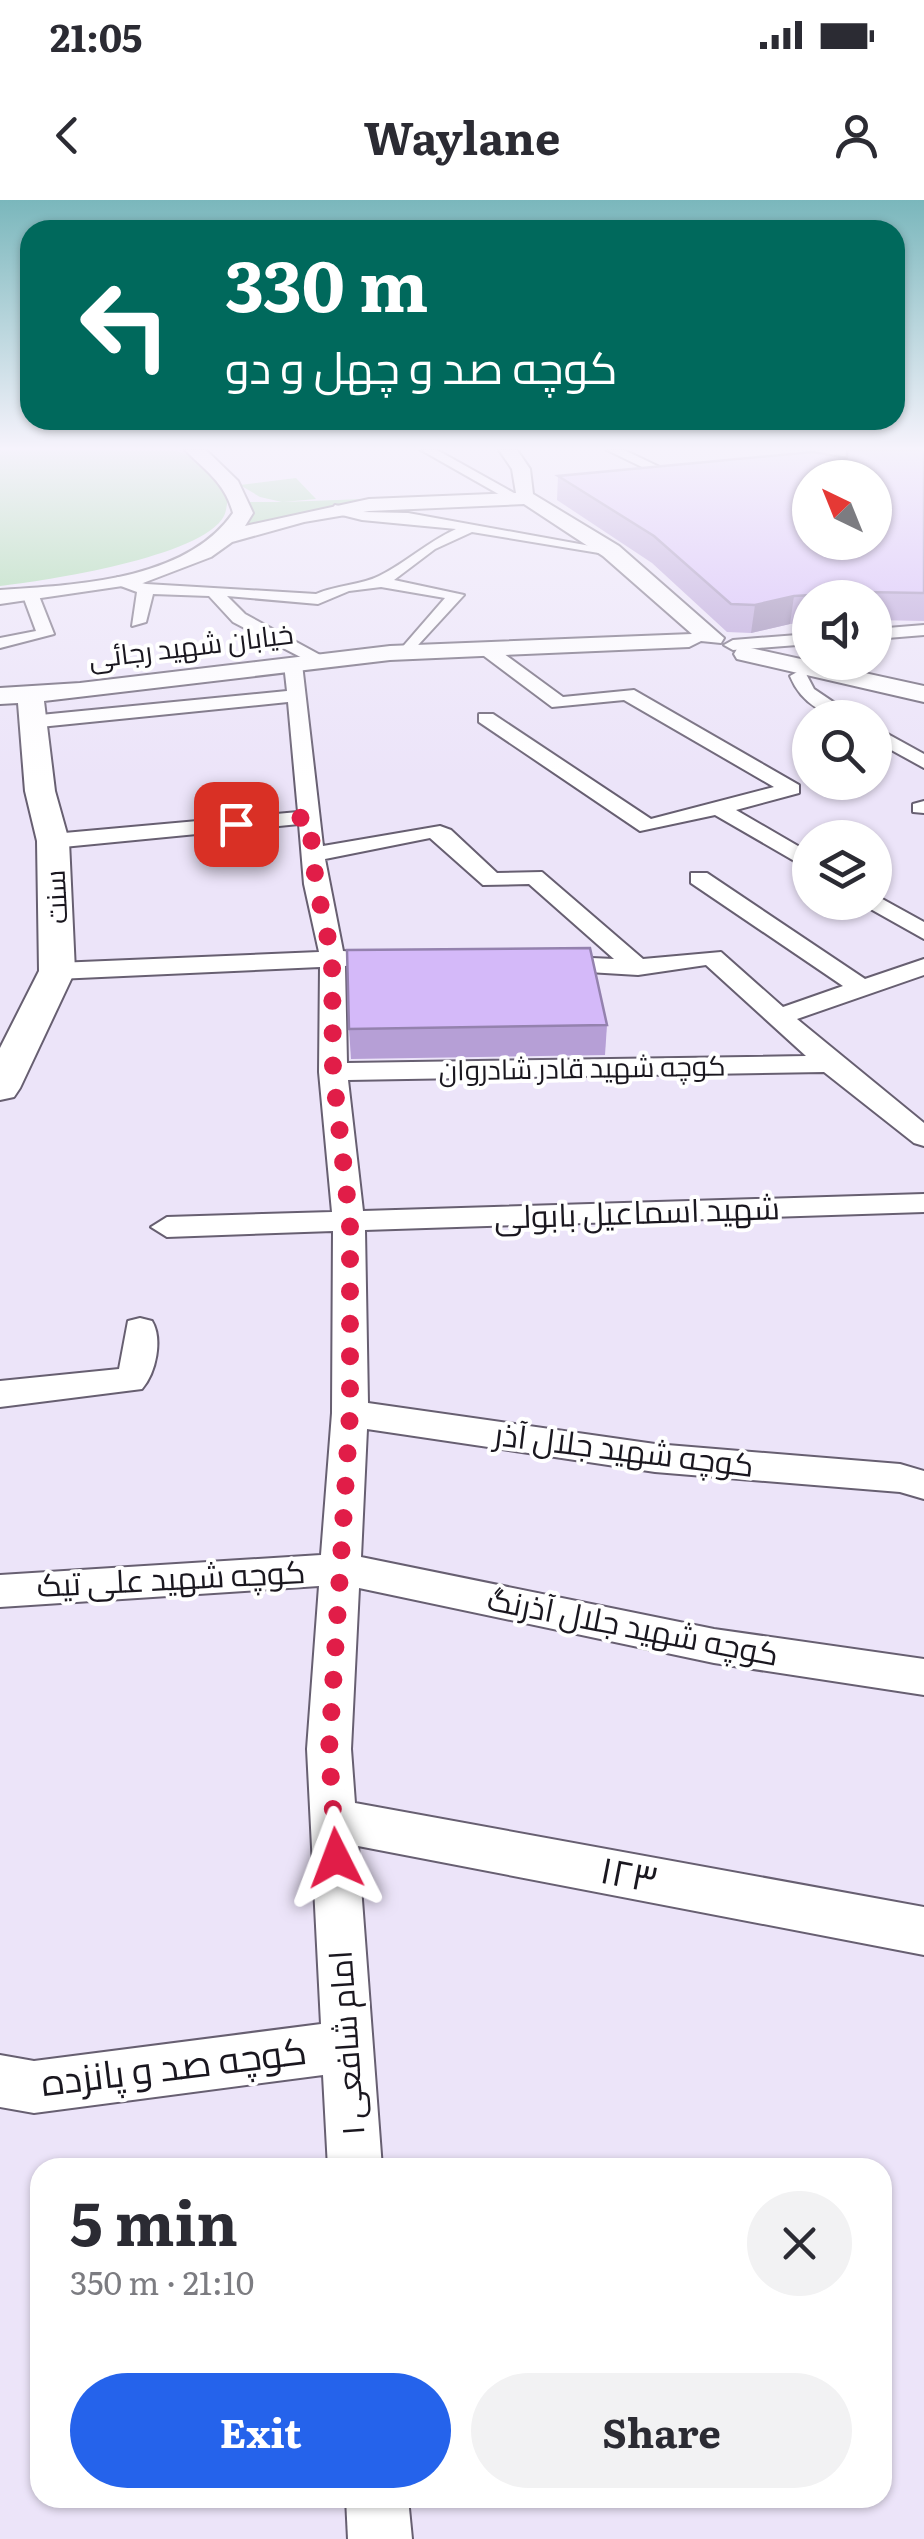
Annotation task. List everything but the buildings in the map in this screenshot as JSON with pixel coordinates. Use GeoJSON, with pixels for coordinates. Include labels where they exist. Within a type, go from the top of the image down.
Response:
{"type":"FeatureCollection","features":[{"type":"Feature","properties":{"kind":"main road"},"geometry":{"type":"LineString","coordinates":[[0,597],[118,582],[185,559]]}},
{"type":"Feature","properties":{"kind":"main road"},"geometry":{"type":"LineString","coordinates":[[621,559],[680,610],[678,624],[715,647],[802,684],[873,683]]}},
{"type":"Feature","properties":{"kind":"main road","name":"خیابان شهید رجائی"},"geometry":{"type":"LineString","coordinates":[[20,704],[302,673],[408,652],[590,646],[715,647]]}},
{"type":"Feature","properties":{"kind":"main road"},"geometry":{"type":"LineString","coordinates":[[715,647],[924,694]]}},
{"type":"Feature","properties":{"kind":"main road","name":"سنت"},"geometry":{"type":"LineString","coordinates":[[0,1088],[57,971],[53,841],[20,704]]}},
{"type":"Feature","properties":{"kind":"street"},"geometry":{"type":"LineString","coordinates":[[381,582],[413,559]]}},
{"type":"Feature","properties":{"kind":"street"},"geometry":{"type":"LineString","coordinates":[[118,582],[146,589],[318,600],[345,587],[381,582],[456,595],[408,652]]}},
{"type":"Feature","properties":{"kind":"street"},"geometry":{"type":"LineString","coordinates":[[138,622],[146,589]]}},
{"type":"Feature","properties":{"kind":"street"},"geometry":{"type":"LineString","coordinates":[[213,591],[302,673]]}},
{"type":"Feature","properties":{"kind":"street"},"geometry":{"type":"LineString","coordinates":[[0,643],[46,634],[31,596]]}},
{"type":"Feature","properties":{"kind":"street"},"geometry":{"type":"LineString","coordinates":[[892,633],[924,630]]}},
{"type":"Feature","properties":{"kind":"street"},"geometry":{"type":"LineString","coordinates":[[715,647],[792,641]]}},
{"type":"Feature","properties":{"kind":"street"},"geometry":{"type":"LineString","coordinates":[[486,648],[559,704]]}},
{"type":"Feature","properties":{"kind":"street","name":"امام شافعی ۱"},"geometry":{"type":"LineString","coordinates":[[302,673],[309,817],[332,957],[333,1072],[350,1223],[350,1413],[329,1750],[354,2158]]}},
{"type":"Feature","properties":{"kind":"street"},"geometry":{"type":"LineString","coordinates":[[802,684],[824,700]]}},
{"type":"Feature","properties":{"kind":"street"},"geometry":{"type":"LineString","coordinates":[[628,694],[792,789],[648,826],[486,718],[559,704],[628,694]]}},
{"type":"Feature","properties":{"kind":"street"},"geometry":{"type":"LineString","coordinates":[[892,743],[924,762]]}},
{"type":"Feature","properties":{"kind":"street"},"geometry":{"type":"LineString","coordinates":[[720,809],[792,852]]}},
{"type":"Feature","properties":{"kind":"street"},"geometry":{"type":"LineString","coordinates":[[53,841],[309,817]]}},
{"type":"Feature","properties":{"kind":"street"},"geometry":{"type":"LineString","coordinates":[[314,855],[432,831],[443,835],[491,880],[534,877],[638,967]]}},
{"type":"Feature","properties":{"kind":"street"},"geometry":{"type":"LineString","coordinates":[[699,878],[862,988]]}},
{"type":"Feature","properties":{"kind":"street"},"geometry":{"type":"LineString","coordinates":[[892,912],[924,932]]}},
{"type":"Feature","properties":{"kind":"street"},"geometry":{"type":"LineString","coordinates":[[57,971],[332,957],[390,959]]}},
{"type":"Feature","properties":{"kind":"street"},"geometry":{"type":"LineString","coordinates":[[523,963],[638,967],[712,957],[831,1064],[924,1138]]}},
{"type":"Feature","properties":{"kind":"street"},"geometry":{"type":"LineString","coordinates":[[778,1016],[924,967]]}},
{"type":"Feature","properties":{"kind":"street","name":"کوچه شهید قادر شادروان"},"geometry":{"type":"LineString","coordinates":[[333,1072],[831,1064]]}},
{"type":"Feature","properties":{"kind":"street","name":"شهید اسماعیل بابولی"},"geometry":{"type":"LineString","coordinates":[[167,1228],[924,1202]]}},
{"type":"Feature","properties":{"kind":"street"},"geometry":{"type":"LineString","coordinates":[[0,1394],[130,1380],[136,1373],[140,1329]]}},
{"type":"Feature","properties":{"kind":"street","name":"کوچه شهید جلال آذر"},"geometry":{"type":"LineString","coordinates":[[350,1413],[655,1458],[916,1479]]}},
{"type":"Feature","properties":{"kind":"street","name":"کوچه شهید علی تیک"},"geometry":{"type":"LineString","coordinates":[[0,1591],[342,1569]]}},
{"type":"Feature","properties":{"kind":"street","name":"کوچه شهید جلال آذرنگ"},"geometry":{"type":"LineString","coordinates":[[342,1569],[714,1646],[924,1678]]}},
{"type":"Feature","properties":{"kind":"street","name":"۱۲۳"},"geometry":{"type":"LineString","coordinates":[[333,1820],[924,1931]]}},
{"type":"Feature","properties":{"kind":"street","name":"کوچه صد و پانزده"},"geometry":{"type":"LineString","coordinates":[[0,2080],[34,2087],[347,2046]]}},
{"type":"Feature","properties":{"kind":"street"},"geometry":{"type":"LineString","coordinates":[[378,2508],[380,2539]]}},
{"type":"Feature","properties":{"kind":"green space"},"geometry":{"type":"Polygon","coordinates":[[[0,559],[139,559],[51,579],[0,586],[0,559]]]}},
{"type":"Feature","properties":{"kind":"route"},"geometry":{"type":"LineString","coordinates":[[236,824],[309,817],[316,884],[332,957],[333,1072],[350,1223],[350,1413],[329,1750],[336,1858]]}}]}
